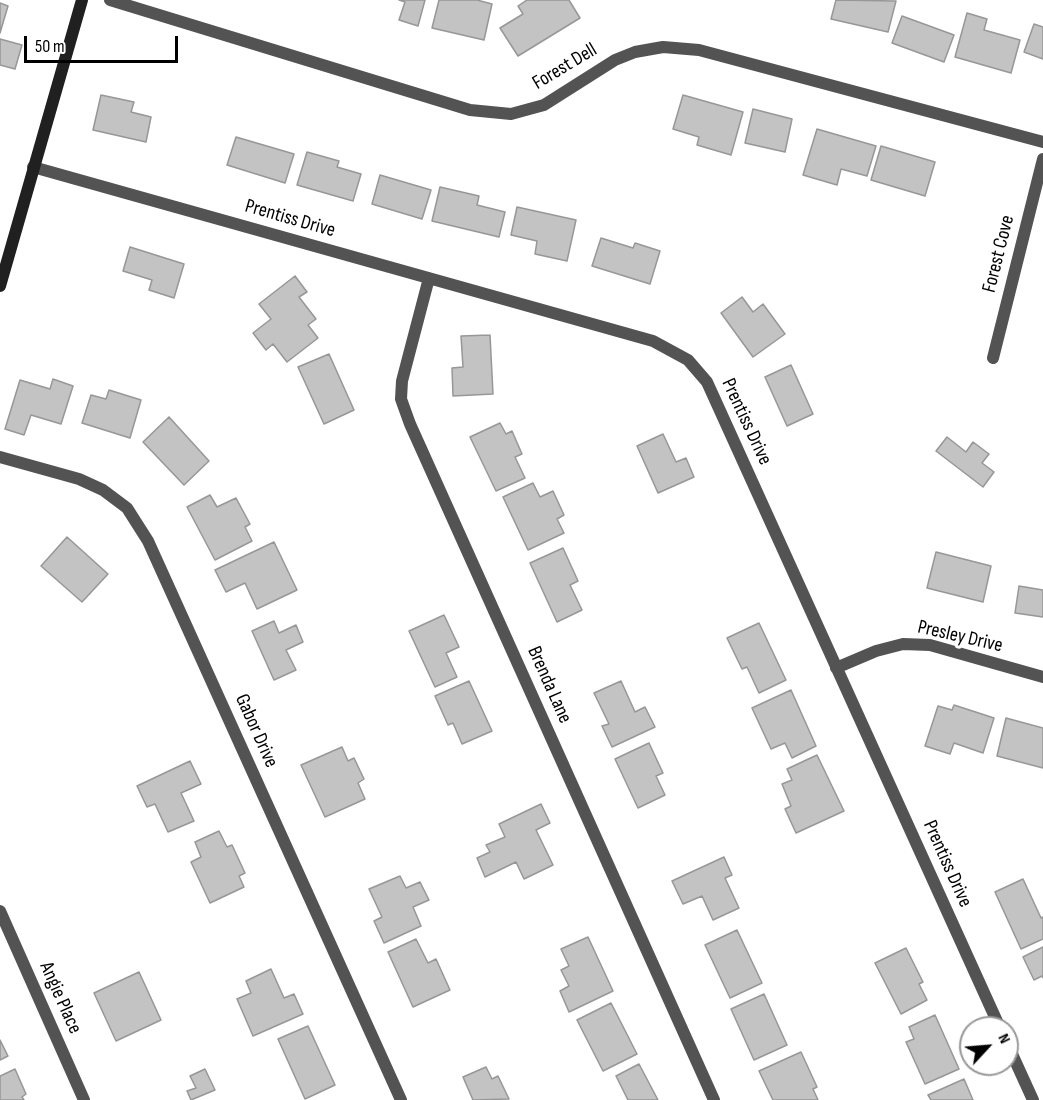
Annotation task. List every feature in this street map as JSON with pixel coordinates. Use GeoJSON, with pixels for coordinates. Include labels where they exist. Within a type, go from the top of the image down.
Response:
{"type":"FeatureCollection","features":[{"type":"Feature","properties":{"kind":"main road"},"geometry":{"type":"LineString","coordinates":[[0,286],[82,0]]}},
{"type":"Feature","properties":{"kind":"street","name":"Forest Dell"},"geometry":{"type":"LineString","coordinates":[[110,0],[470,110],[511,114],[544,105],[615,60],[635,52],[663,47],[699,50],[1043,142]]}},
{"type":"Feature","properties":{"kind":"street","name":"Forest Cove"},"geometry":{"type":"LineString","coordinates":[[993,358],[1043,159]]}},
{"type":"Feature","properties":{"kind":"street","name":"Prentiss Drive"},"geometry":{"type":"LineString","coordinates":[[33,167],[653,341],[688,360],[707,382],[995,1016]]}},
{"type":"Feature","properties":{"kind":"street","name":"Brenda Lane"},"geometry":{"type":"LineString","coordinates":[[429,278],[402,381],[401,399],[415,435],[714,1100]]}},
{"type":"Feature","properties":{"kind":"street","name":"Gabor Drive"},"geometry":{"type":"LineString","coordinates":[[0,457],[79,480],[104,490],[128,508],[148,541],[401,1100]]}},
{"type":"Feature","properties":{"kind":"street","name":"Presley Drive"},"geometry":{"type":"LineString","coordinates":[[837,668],[876,651],[903,644],[930,645],[1043,677]]}},
{"type":"Feature","properties":{"kind":"street","name":"Angie Place"},"geometry":{"type":"LineString","coordinates":[[0,911],[84,1100]]}},
{"type":"Feature","properties":{"kind":"street"},"geometry":{"type":"LineString","coordinates":[[1019,1069],[1033,1100]]}},
{"type":"Feature","properties":{"kind":"building"},"geometry":{"type":"Polygon","coordinates":[[[399,0],[425,0],[418,26],[399,20],[405,2],[399,0]]]}},
{"type":"Feature","properties":{"kind":"building"},"geometry":{"type":"Polygon","coordinates":[[[439,0],[477,0],[492,4],[484,40],[432,28],[439,0]]]}},
{"type":"Feature","properties":{"kind":"building"},"geometry":{"type":"Polygon","coordinates":[[[527,0],[569,0],[580,18],[518,56],[500,28],[523,14],[518,6],[527,0]]]}},
{"type":"Feature","properties":{"kind":"building"},"geometry":{"type":"Polygon","coordinates":[[[836,0],[896,1],[888,32],[831,19],[836,0]]]}},
{"type":"Feature","properties":{"kind":"building"},"geometry":{"type":"Polygon","coordinates":[[[0,3],[8,6],[0,33],[0,3]]]}},
{"type":"Feature","properties":{"kind":"building"},"geometry":{"type":"Polygon","coordinates":[[[967,13],[987,19],[984,30],[1020,40],[1011,73],[955,57],[967,13]]]}},
{"type":"Feature","properties":{"kind":"building"},"geometry":{"type":"Polygon","coordinates":[[[902,16],[954,35],[944,62],[892,43],[902,16]]]}},
{"type":"Feature","properties":{"kind":"building"},"geometry":{"type":"Polygon","coordinates":[[[1034,24],[1043,27],[1043,59],[1024,52],[1034,24]]]}},
{"type":"Feature","properties":{"kind":"building"},"geometry":{"type":"Polygon","coordinates":[[[0,39],[22,45],[15,69],[0,65],[0,39]]]}},
{"type":"Feature","properties":{"kind":"building"},"geometry":{"type":"Polygon","coordinates":[[[101,95],[134,102],[131,112],[151,117],[146,142],[93,130],[101,95]]]}},
{"type":"Feature","properties":{"kind":"building"},"geometry":{"type":"Polygon","coordinates":[[[683,95],[743,112],[731,155],[697,145],[699,137],[673,129],[683,95]]]}},
{"type":"Feature","properties":{"kind":"building"},"geometry":{"type":"Polygon","coordinates":[[[753,109],[792,119],[785,152],[745,143],[753,109]]]}},
{"type":"Feature","properties":{"kind":"building"},"geometry":{"type":"Polygon","coordinates":[[[817,129],[876,146],[867,176],[841,169],[837,185],[803,175],[817,129]]]}},
{"type":"Feature","properties":{"kind":"building"},"geometry":{"type":"Polygon","coordinates":[[[236,137],[294,154],[285,183],[227,165],[236,137]]]}},
{"type":"Feature","properties":{"kind":"building"},"geometry":{"type":"Polygon","coordinates":[[[881,146],[935,162],[925,196],[871,180],[881,146]]]}},
{"type":"Feature","properties":{"kind":"building"},"geometry":{"type":"Polygon","coordinates":[[[307,152],[339,161],[337,167],[361,174],[353,201],[297,185],[307,152]]]}},
{"type":"Feature","properties":{"kind":"building"},"geometry":{"type":"Polygon","coordinates":[[[380,175],[431,190],[422,219],[372,204],[380,175]]]}},
{"type":"Feature","properties":{"kind":"building"},"geometry":{"type":"Polygon","coordinates":[[[440,187],[479,196],[477,205],[505,212],[499,237],[432,221],[440,187]]]}},
{"type":"Feature","properties":{"kind":"building"},"geometry":{"type":"Polygon","coordinates":[[[517,207],[576,220],[567,261],[535,254],[537,241],[511,235],[517,207]]]}},
{"type":"Feature","properties":{"kind":"building"},"geometry":{"type":"Polygon","coordinates":[[[601,238],[633,248],[635,243],[660,251],[650,284],[592,266],[601,238]]]}},
{"type":"Feature","properties":{"kind":"building"},"geometry":{"type":"Polygon","coordinates":[[[130,247],[184,264],[174,298],[149,290],[152,280],[123,271],[130,247]]]}},
{"type":"Feature","properties":{"kind":"building"},"geometry":{"type":"Polygon","coordinates":[[[295,276],[307,292],[299,297],[316,319],[308,325],[318,338],[287,362],[273,344],[266,350],[253,333],[271,319],[259,304],[295,276]]]}},
{"type":"Feature","properties":{"kind":"building"},"geometry":{"type":"Polygon","coordinates":[[[742,297],[753,312],[763,304],[785,334],[753,357],[721,313],[742,297]]]}},
{"type":"Feature","properties":{"kind":"building"},"geometry":{"type":"Polygon","coordinates":[[[490,335],[493,394],[453,396],[452,368],[463,367],[461,336],[490,335]]]}},
{"type":"Feature","properties":{"kind":"building"},"geometry":{"type":"Polygon","coordinates":[[[329,354],[354,410],[324,424],[298,367],[329,354]]]}},
{"type":"Feature","properties":{"kind":"building"},"geometry":{"type":"Polygon","coordinates":[[[791,365],[813,414],[787,426],[765,377],[791,365]]]}},
{"type":"Feature","properties":{"kind":"building"},"geometry":{"type":"Polygon","coordinates":[[[53,379],[73,386],[61,424],[31,415],[24,435],[5,429],[20,380],[50,389],[53,379]]]}},
{"type":"Feature","properties":{"kind":"building"},"geometry":{"type":"Polygon","coordinates":[[[109,390],[141,400],[130,438],[82,423],[91,395],[106,399],[109,390]]]}},
{"type":"Feature","properties":{"kind":"building"},"geometry":{"type":"Polygon","coordinates":[[[169,417],[209,461],[184,485],[143,442],[169,417]]]}},
{"type":"Feature","properties":{"kind":"building"},"geometry":{"type":"Polygon","coordinates":[[[500,423],[506,434],[512,431],[522,454],[515,457],[525,478],[496,491],[470,437],[500,423]]]}},
{"type":"Feature","properties":{"kind":"building"},"geometry":{"type":"Polygon","coordinates":[[[663,434],[676,462],[686,458],[694,477],[658,493],[637,446],[663,434]]]}},
{"type":"Feature","properties":{"kind":"building"},"geometry":{"type":"Polygon","coordinates":[[[947,437],[966,452],[973,442],[989,454],[982,463],[994,472],[983,487],[936,451],[947,437]]]}},
{"type":"Feature","properties":{"kind":"building"},"geometry":{"type":"Polygon","coordinates":[[[533,483],[540,497],[553,491],[564,515],[557,519],[564,533],[528,550],[503,497],[533,483]]]}},
{"type":"Feature","properties":{"kind":"building"},"geometry":{"type":"Polygon","coordinates":[[[210,495],[217,507],[236,498],[250,524],[245,527],[252,541],[215,560],[187,507],[210,495]]]}},
{"type":"Feature","properties":{"kind":"building"},"geometry":{"type":"Polygon","coordinates":[[[67,537],[108,574],[82,602],[41,566],[67,537]]]}},
{"type":"Feature","properties":{"kind":"building"},"geometry":{"type":"Polygon","coordinates":[[[274,542],[297,590],[257,609],[245,583],[226,592],[215,570],[274,542]]]}},
{"type":"Feature","properties":{"kind":"building"},"geometry":{"type":"Polygon","coordinates":[[[563,548],[578,581],[570,585],[582,610],[557,622],[530,563],[563,548]]]}},
{"type":"Feature","properties":{"kind":"building"},"geometry":{"type":"Polygon","coordinates":[[[936,552],[991,566],[983,602],[927,588],[936,552]]]}},
{"type":"Feature","properties":{"kind":"building"},"geometry":{"type":"Polygon","coordinates":[[[1019,586],[1043,590],[1043,617],[1015,613],[1019,586]]]}},
{"type":"Feature","properties":{"kind":"building"},"geometry":{"type":"Polygon","coordinates":[[[444,615],[459,647],[446,653],[457,677],[435,687],[409,631],[444,615]]]}},
{"type":"Feature","properties":{"kind":"building"},"geometry":{"type":"Polygon","coordinates":[[[274,621],[279,633],[296,625],[303,642],[286,650],[296,670],[274,680],[252,631],[274,621]]]}},
{"type":"Feature","properties":{"kind":"building"},"geometry":{"type":"Polygon","coordinates":[[[759,623],[786,680],[759,693],[747,667],[742,669],[727,638],[759,623]]]}},
{"type":"Feature","properties":{"kind":"building"},"geometry":{"type":"Polygon","coordinates":[[[469,681],[492,731],[462,744],[453,723],[448,725],[435,696],[469,681]]]}},
{"type":"Feature","properties":{"kind":"building"},"geometry":{"type":"Polygon","coordinates":[[[621,681],[635,712],[645,707],[655,727],[612,747],[602,726],[609,724],[594,693],[621,681]]]}},
{"type":"Feature","properties":{"kind":"building"},"geometry":{"type":"Polygon","coordinates":[[[791,690],[816,746],[792,758],[785,743],[771,749],[752,708],[791,690]]]}},
{"type":"Feature","properties":{"kind":"building"},"geometry":{"type":"Polygon","coordinates":[[[954,705],[994,718],[983,753],[954,743],[950,754],[925,746],[938,706],[952,710],[954,705]]]}},
{"type":"Feature","properties":{"kind":"building"},"geometry":{"type":"Polygon","coordinates":[[[1006,718],[1043,728],[1043,768],[997,756],[1006,718]]]}},
{"type":"Feature","properties":{"kind":"building"},"geometry":{"type":"Polygon","coordinates":[[[649,743],[663,773],[656,776],[665,795],[638,808],[615,759],[649,743]]]}},
{"type":"Feature","properties":{"kind":"building"},"geometry":{"type":"Polygon","coordinates":[[[342,747],[348,761],[354,758],[364,779],[358,783],[365,799],[325,817],[301,765],[342,747]]]}},
{"type":"Feature","properties":{"kind":"building"},"geometry":{"type":"Polygon","coordinates":[[[817,755],[844,811],[796,833],[785,809],[791,806],[782,784],[792,780],[787,769],[817,755]]]}},
{"type":"Feature","properties":{"kind":"building"},"geometry":{"type":"Polygon","coordinates":[[[190,761],[201,784],[181,793],[194,821],[168,832],[155,804],[147,807],[137,786],[190,761]]]}},
{"type":"Feature","properties":{"kind":"building"},"geometry":{"type":"Polygon","coordinates":[[[541,804],[550,823],[536,830],[553,865],[524,879],[516,862],[485,877],[477,858],[490,852],[486,845],[505,837],[499,824],[541,804]]]}},
{"type":"Feature","properties":{"kind":"building"},"geometry":{"type":"Polygon","coordinates":[[[219,831],[227,847],[232,845],[245,873],[239,876],[244,887],[210,903],[191,862],[201,857],[195,842],[219,831]]]}},
{"type":"Feature","properties":{"kind":"building"},"geometry":{"type":"Polygon","coordinates":[[[724,857],[732,875],[725,878],[739,908],[713,920],[702,896],[683,904],[672,881],[724,857]]]}},
{"type":"Feature","properties":{"kind":"building"},"geometry":{"type":"Polygon","coordinates":[[[400,876],[406,888],[420,882],[429,900],[413,907],[421,926],[384,943],[374,921],[382,917],[369,889],[400,876]]]}},
{"type":"Feature","properties":{"kind":"building"},"geometry":{"type":"Polygon","coordinates":[[[1023,879],[1041,918],[1043,917],[1043,939],[1021,949],[995,892],[1023,879]]]}},
{"type":"Feature","properties":{"kind":"building"},"geometry":{"type":"Polygon","coordinates":[[[737,930],[762,983],[730,998],[705,945],[737,930]]]}},
{"type":"Feature","properties":{"kind":"building"},"geometry":{"type":"Polygon","coordinates":[[[588,937],[613,991],[569,1012],[560,991],[569,986],[561,970],[569,966],[561,949],[588,937]]]}},
{"type":"Feature","properties":{"kind":"building"},"geometry":{"type":"Polygon","coordinates":[[[416,939],[428,963],[436,959],[450,990],[413,1007],[388,952],[416,939]]]}},
{"type":"Feature","properties":{"kind":"building"},"geometry":{"type":"Polygon","coordinates":[[[1043,947],[1043,978],[1042,976],[1034,980],[1023,957],[1043,947]]]}},
{"type":"Feature","properties":{"kind":"building"},"geometry":{"type":"Polygon","coordinates":[[[906,948],[923,982],[919,984],[927,1000],[901,1014],[875,963],[906,948]]]}},
{"type":"Feature","properties":{"kind":"building"},"geometry":{"type":"Polygon","coordinates":[[[271,969],[284,998],[294,994],[303,1014],[253,1036],[237,999],[251,993],[246,981],[271,969]]]}},
{"type":"Feature","properties":{"kind":"building"},"geometry":{"type":"Polygon","coordinates":[[[139,972],[161,1020],[116,1041],[94,993],[139,972]]]}},
{"type":"Feature","properties":{"kind":"building"},"geometry":{"type":"Polygon","coordinates":[[[764,994],[787,1045],[754,1060],[731,1009],[764,994]]]}},
{"type":"Feature","properties":{"kind":"building"},"geometry":{"type":"Polygon","coordinates":[[[611,1003],[637,1054],[603,1071],[577,1020],[611,1003]]]}},
{"type":"Feature","properties":{"kind":"building"},"geometry":{"type":"Polygon","coordinates":[[[935,1015],[959,1069],[925,1084],[906,1042],[914,1039],[909,1027],[935,1015]]]}},
{"type":"Feature","properties":{"kind":"building"},"geometry":{"type":"Polygon","coordinates":[[[308,1026],[335,1085],[305,1099],[278,1039],[308,1026]]]}},
{"type":"Feature","properties":{"kind":"building"},"geometry":{"type":"Polygon","coordinates":[[[0,1040],[8,1056],[0,1060],[0,1040]]]}},
{"type":"Feature","properties":{"kind":"building"},"geometry":{"type":"Polygon","coordinates":[[[801,1052],[817,1087],[813,1089],[818,1100],[773,1100],[759,1071],[801,1052]]]}},
{"type":"Feature","properties":{"kind":"building"},"geometry":{"type":"Polygon","coordinates":[[[639,1064],[658,1100],[628,1100],[616,1076],[639,1064]]]}},
{"type":"Feature","properties":{"kind":"building"},"geometry":{"type":"Polygon","coordinates":[[[486,1067],[492,1079],[498,1076],[509,1099],[473,1100],[463,1077],[486,1067]]]}},
{"type":"Feature","properties":{"kind":"building"},"geometry":{"type":"Polygon","coordinates":[[[15,1069],[26,1094],[22,1097],[24,1100],[0,1100],[0,1076],[15,1069]]]}},
{"type":"Feature","properties":{"kind":"building"},"geometry":{"type":"Polygon","coordinates":[[[205,1069],[215,1090],[191,1100],[187,1091],[196,1088],[190,1076],[205,1069]]]}},
{"type":"Feature","properties":{"kind":"building"},"geometry":{"type":"Polygon","coordinates":[[[964,1079],[973,1100],[931,1100],[928,1095],[964,1079]]]}}]}
